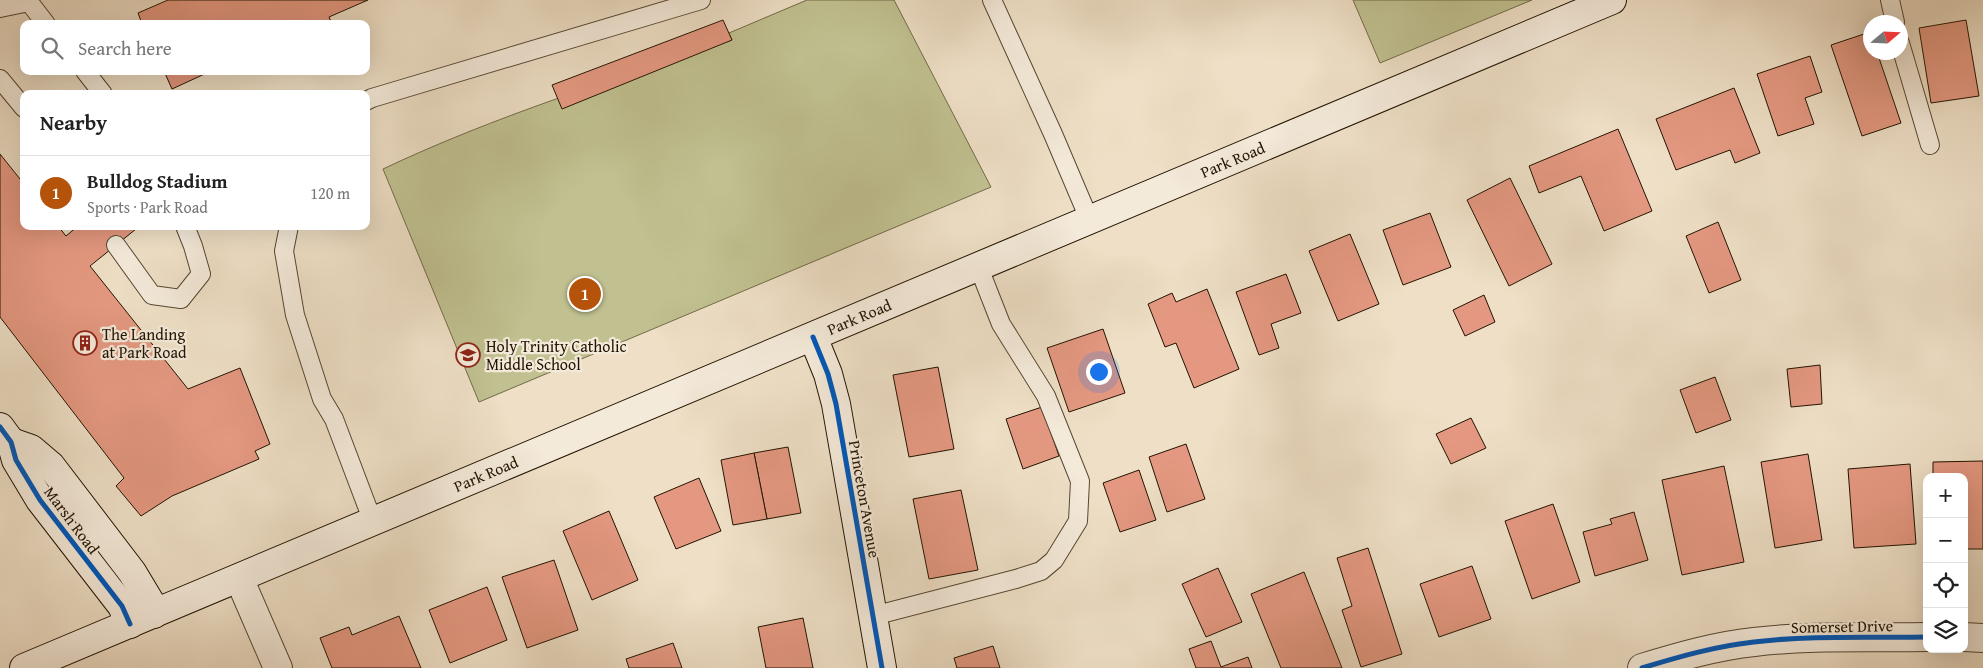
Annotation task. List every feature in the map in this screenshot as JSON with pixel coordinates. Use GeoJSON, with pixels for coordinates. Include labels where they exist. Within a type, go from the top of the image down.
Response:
{"type":"FeatureCollection","features":[{"type":"Feature","properties":{"kind":"main road","name":"Park Road"},"geometry":{"type":"LineString","coordinates":[[24,668],[979,268],[1612,0]]}},
{"type":"Feature","properties":{"kind":"main road","name":"Princeton Avenue"},"geometry":{"type":"LineString","coordinates":[[813,337],[828,374],[836,404],[882,668]]}},
{"type":"Feature","properties":{"kind":"main road","name":"Marsh Road"},"geometry":{"type":"LineString","coordinates":[[6,435],[16,460],[29,483],[122,606],[142,619]]}},
{"type":"Feature","properties":{"kind":"main road"},"geometry":{"type":"LineString","coordinates":[[240,578],[278,668]]}},
{"type":"Feature","properties":{"kind":"main road","name":"Somerset Drive"},"geometry":{"type":"LineString","coordinates":[[1642,668],[1684,655],[1752,642],[1787,639],[1923,637]]}},
{"type":"Feature","properties":{"kind":"main road"},"geometry":{"type":"LineString","coordinates":[[1968,637],[1983,638]]}},
{"type":"Feature","properties":{"kind":"lane"},"geometry":{"type":"LineString","coordinates":[[370,100],[701,0]]}},
{"type":"Feature","properties":{"kind":"lane"},"geometry":{"type":"LineString","coordinates":[[992,0],[1090,221]]}},
{"type":"Feature","properties":{"kind":"lane"},"geometry":{"type":"LineString","coordinates":[[1890,0],[1893,15]]}},
{"type":"Feature","properties":{"kind":"lane"},"geometry":{"type":"LineString","coordinates":[[0,8],[29,2],[43,20]]}},
{"type":"Feature","properties":{"kind":"lane"},"geometry":{"type":"LineString","coordinates":[[1905,60],[1930,145]]}},
{"type":"Feature","properties":{"kind":"lane"},"geometry":{"type":"LineString","coordinates":[[87,75],[100,90]]}},
{"type":"Feature","properties":{"kind":"lane"},"geometry":{"type":"LineString","coordinates":[[0,79],[20,103]]}},
{"type":"Feature","properties":{"kind":"lane"},"geometry":{"type":"LineString","coordinates":[[116,245],[152,295],[181,298],[201,274],[187,230]]}},
{"type":"Feature","properties":{"kind":"lane"},"geometry":{"type":"LineString","coordinates":[[288,230],[284,250],[295,315],[322,398],[334,419],[373,522]]}},
{"type":"Feature","properties":{"kind":"lane"},"geometry":{"type":"LineString","coordinates":[[873,616],[1007,582],[1041,571],[1054,560],[1078,521],[1080,481],[1046,396],[1001,324],[979,268]]}},
{"type":"Feature","properties":{"kind":"green space"},"geometry":{"type":"Polygon","coordinates":[[[807,0],[894,0],[991,187],[479,402],[383,169],[512,115],[732,40],[729,33],[807,0]]]}},
{"type":"Feature","properties":{"kind":"green space"},"geometry":{"type":"Polygon","coordinates":[[[1353,0],[1532,0],[1380,63],[1353,0]]]}},
{"type":"Feature","properties":{"kind":"building"},"geometry":{"type":"Polygon","coordinates":[[[168,0],[368,0],[329,17],[330,20],[141,20],[138,13],[168,0]]]}},
{"type":"Feature","properties":{"kind":"building"},"geometry":{"type":"Polygon","coordinates":[[[723,20],[732,40],[562,109],[552,85],[723,20]]]}},
{"type":"Feature","properties":{"kind":"building"},"geometry":{"type":"Polygon","coordinates":[[[1966,20],[1979,96],[1931,103],[1919,28],[1966,20]]]}},
{"type":"Feature","properties":{"kind":"building"},"geometry":{"type":"Polygon","coordinates":[[[1863,34],[1863,60],[1880,60],[1901,123],[1862,136],[1831,45],[1863,34]]]}},
{"type":"Feature","properties":{"kind":"building"},"geometry":{"type":"Polygon","coordinates":[[[1810,56],[1822,92],[1805,98],[1814,124],[1778,136],[1757,74],[1810,56]]]}},
{"type":"Feature","properties":{"kind":"building"},"geometry":{"type":"Polygon","coordinates":[[[166,75],[202,75],[172,89],[166,75]]]}},
{"type":"Feature","properties":{"kind":"building"},"geometry":{"type":"Polygon","coordinates":[[[1734,88],[1760,153],[1735,163],[1730,150],[1676,170],[1656,119],[1734,88]]]}},
{"type":"Feature","properties":{"kind":"building"},"geometry":{"type":"Polygon","coordinates":[[[1618,129],[1652,211],[1604,231],[1581,176],[1539,193],[1529,166],[1618,129]]]}},
{"type":"Feature","properties":{"kind":"building","name":"The Landing at Park Road"},"geometry":{"type":"Polygon","coordinates":[[[0,154],[20,179],[20,230],[61,230],[66,236],[73,230],[135,230],[90,266],[188,389],[240,368],[270,444],[255,451],[259,459],[172,496],[141,516],[116,486],[124,478],[0,317],[0,154]]]}},
{"type":"Feature","properties":{"kind":"building"},"geometry":{"type":"Polygon","coordinates":[[[1510,178],[1552,264],[1509,286],[1467,200],[1510,178]]]}},
{"type":"Feature","properties":{"kind":"building"},"geometry":{"type":"Polygon","coordinates":[[[1430,213],[1451,267],[1403,285],[1383,230],[1430,213]]]}},
{"type":"Feature","properties":{"kind":"building"},"geometry":{"type":"Polygon","coordinates":[[[1718,222],[1741,280],[1709,293],[1686,236],[1718,222]]]}},
{"type":"Feature","properties":{"kind":"building"},"geometry":{"type":"Polygon","coordinates":[[[1350,234],[1379,304],[1338,321],[1309,251],[1350,234]]]}},
{"type":"Feature","properties":{"kind":"building"},"geometry":{"type":"Polygon","coordinates":[[[1286,274],[1301,313],[1271,324],[1279,348],[1259,355],[1236,292],[1286,274]]]}},
{"type":"Feature","properties":{"kind":"building"},"geometry":{"type":"Polygon","coordinates":[[[1207,289],[1239,369],[1194,388],[1176,343],[1165,347],[1148,304],[1172,293],[1176,302],[1207,289]]]}},
{"type":"Feature","properties":{"kind":"building"},"geometry":{"type":"Polygon","coordinates":[[[1484,295],[1495,322],[1465,336],[1453,310],[1484,295]]]}},
{"type":"Feature","properties":{"kind":"building"},"geometry":{"type":"Polygon","coordinates":[[[1103,329],[1125,393],[1069,412],[1047,348],[1103,329]]]}},
{"type":"Feature","properties":{"kind":"building"},"geometry":{"type":"Polygon","coordinates":[[[1820,365],[1822,404],[1791,407],[1787,369],[1820,365]]]}},
{"type":"Feature","properties":{"kind":"building"},"geometry":{"type":"Polygon","coordinates":[[[938,367],[954,449],[909,457],[893,375],[938,367]]]}},
{"type":"Feature","properties":{"kind":"building"},"geometry":{"type":"Polygon","coordinates":[[[1715,377],[1731,420],[1696,433],[1680,390],[1715,377]]]}},
{"type":"Feature","properties":{"kind":"building"},"geometry":{"type":"Polygon","coordinates":[[[1042,407],[1059,456],[1023,469],[1006,419],[1042,407]]]}},
{"type":"Feature","properties":{"kind":"building"},"geometry":{"type":"Polygon","coordinates":[[[1471,418],[1486,448],[1451,464],[1436,434],[1471,418]]]}},
{"type":"Feature","properties":{"kind":"building"},"geometry":{"type":"Polygon","coordinates":[[[1186,444],[1205,499],[1167,512],[1149,457],[1186,444]]]}},
{"type":"Feature","properties":{"kind":"building"},"geometry":{"type":"Polygon","coordinates":[[[788,447],[801,513],[767,519],[754,453],[788,447]]]}},
{"type":"Feature","properties":{"kind":"building"},"geometry":{"type":"Polygon","coordinates":[[[754,453],[767,519],[733,525],[721,460],[754,453]]]}},
{"type":"Feature","properties":{"kind":"building"},"geometry":{"type":"Polygon","coordinates":[[[1808,454],[1822,540],[1775,548],[1761,462],[1808,454]]]}},
{"type":"Feature","properties":{"kind":"building"},"geometry":{"type":"Polygon","coordinates":[[[1983,461],[1983,549],[1968,549],[1968,473],[1933,473],[1933,462],[1983,461]]]}},
{"type":"Feature","properties":{"kind":"building"},"geometry":{"type":"Polygon","coordinates":[[[1910,464],[1916,544],[1854,548],[1848,469],[1910,464]]]}},
{"type":"Feature","properties":{"kind":"building"},"geometry":{"type":"Polygon","coordinates":[[[1724,466],[1744,562],[1682,575],[1662,480],[1724,466]]]}},
{"type":"Feature","properties":{"kind":"building"},"geometry":{"type":"Polygon","coordinates":[[[1139,470],[1156,520],[1120,532],[1103,483],[1139,470]]]}},
{"type":"Feature","properties":{"kind":"building"},"geometry":{"type":"Polygon","coordinates":[[[699,478],[721,531],[676,549],[654,497],[699,478]]]}},
{"type":"Feature","properties":{"kind":"building"},"geometry":{"type":"Polygon","coordinates":[[[961,490],[978,570],[929,579],[913,499],[961,490]]]}},
{"type":"Feature","properties":{"kind":"building"},"geometry":{"type":"Polygon","coordinates":[[[1553,504],[1580,582],[1532,599],[1505,521],[1553,504]]]}},
{"type":"Feature","properties":{"kind":"building"},"geometry":{"type":"Polygon","coordinates":[[[609,511],[638,580],[592,600],[563,531],[609,511]]]}},
{"type":"Feature","properties":{"kind":"building"},"geometry":{"type":"Polygon","coordinates":[[[1634,512],[1648,560],[1595,576],[1583,532],[1612,524],[1610,519],[1634,512]]]}},
{"type":"Feature","properties":{"kind":"building"},"geometry":{"type":"Polygon","coordinates":[[[1368,548],[1402,654],[1361,667],[1342,610],[1352,606],[1337,558],[1368,548]]]}},
{"type":"Feature","properties":{"kind":"building"},"geometry":{"type":"Polygon","coordinates":[[[554,560],[578,630],[527,648],[502,577],[554,560]]]}},
{"type":"Feature","properties":{"kind":"building"},"geometry":{"type":"Polygon","coordinates":[[[1472,566],[1491,619],[1439,637],[1420,584],[1472,566]]]}},
{"type":"Feature","properties":{"kind":"building"},"geometry":{"type":"Polygon","coordinates":[[[1218,568],[1242,622],[1206,637],[1182,584],[1218,568]]]}},
{"type":"Feature","properties":{"kind":"building"},"geometry":{"type":"Polygon","coordinates":[[[1304,572],[1342,668],[1281,668],[1251,594],[1304,572]]]}},
{"type":"Feature","properties":{"kind":"building"},"geometry":{"type":"Polygon","coordinates":[[[487,587],[507,640],[450,663],[429,610],[487,587]]]}},
{"type":"Feature","properties":{"kind":"building"},"geometry":{"type":"Polygon","coordinates":[[[399,616],[421,668],[332,668],[320,638],[349,627],[352,635],[399,616]]]}},
{"type":"Feature","properties":{"kind":"building"},"geometry":{"type":"Polygon","coordinates":[[[803,618],[813,668],[766,668],[758,627],[803,618]]]}},
{"type":"Feature","properties":{"kind":"building"},"geometry":{"type":"Polygon","coordinates":[[[1211,641],[1221,667],[1248,657],[1252,668],[1196,668],[1189,649],[1211,641]]]}},
{"type":"Feature","properties":{"kind":"building"},"geometry":{"type":"Polygon","coordinates":[[[673,643],[682,668],[629,668],[626,659],[673,643]]]}},
{"type":"Feature","properties":{"kind":"building"},"geometry":{"type":"Polygon","coordinates":[[[993,646],[1000,668],[957,668],[954,658],[993,646]]]}},
{"type":"Feature","properties":{"kind":"cycle path"},"geometry":{"type":"LineString","coordinates":[[813,337],[828,374],[836,404],[882,668]]}},
{"type":"Feature","properties":{"kind":"cycle path"},"geometry":{"type":"LineString","coordinates":[[0,427],[11,442],[16,460],[40,500],[122,606],[130,624]]}},
{"type":"Feature","properties":{"kind":"cycle path"},"geometry":{"type":"LineString","coordinates":[[1642,668],[1711,649],[1754,642],[1818,638],[1923,637]]}},
{"type":"Feature","properties":{"kind":"place","name":"Bulldog Stadium"},"geometry":{"type":"Point","coordinates":[585,294]}},
{"type":"Feature","properties":{"kind":"place","name":"The Landing at Park Road"},"geometry":{"type":"Point","coordinates":[85,343]}},
{"type":"Feature","properties":{"kind":"place","name":"Holy Trinity Catholic Middle School"},"geometry":{"type":"Point","coordinates":[468,355]}}]}
